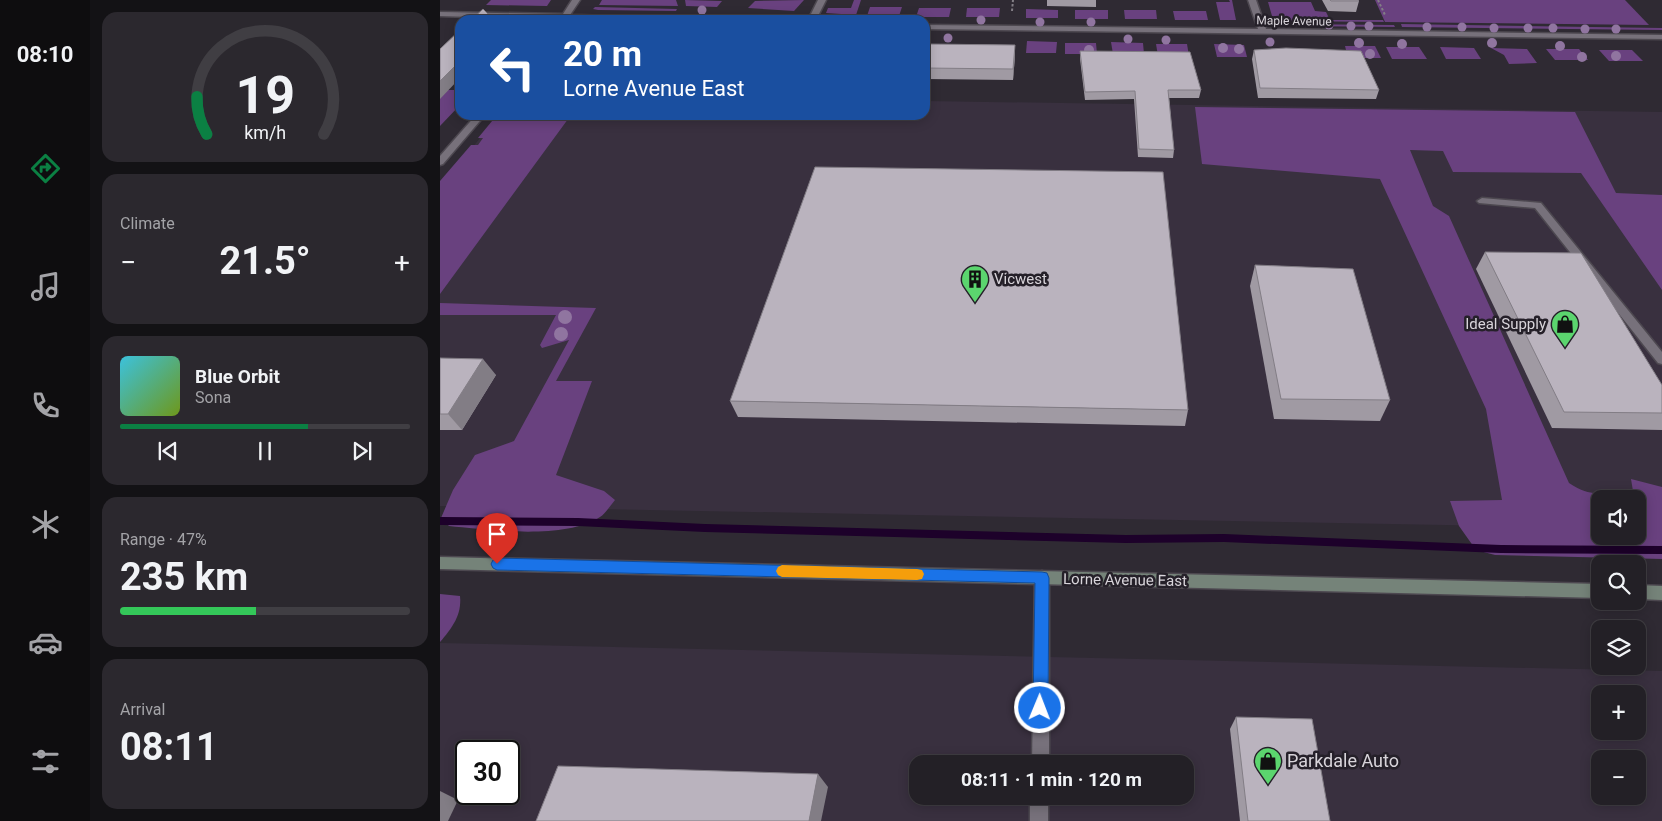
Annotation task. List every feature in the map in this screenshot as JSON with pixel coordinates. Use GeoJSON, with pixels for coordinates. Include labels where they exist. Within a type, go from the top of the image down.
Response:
{"type":"FeatureCollection","features":[{"type":"Feature","properties":{"kind":"main road","name":"Lorne Avenue East"},"geometry":{"type":"LineString","coordinates":[[440,563],[1591,591]]}},
{"type":"Feature","properties":{"kind":"main road"},"geometry":{"type":"LineString","coordinates":[[1646,592],[1662,593]]}},
{"type":"Feature","properties":{"kind":"street"},"geometry":{"type":"LineString","coordinates":[[567,15],[576,0]]}},
{"type":"Feature","properties":{"kind":"street"},"geometry":{"type":"LineString","coordinates":[[814,15],[822,0]]}},
{"type":"Feature","properties":{"kind":"street"},"geometry":{"type":"LineString","coordinates":[[1252,0],[1263,32]]}},
{"type":"Feature","properties":{"kind":"street"},"geometry":{"type":"LineString","coordinates":[[440,14],[471,15]]}},
{"type":"Feature","properties":{"kind":"street","name":"Maple Avenue"},"geometry":{"type":"LineString","coordinates":[[930,28],[1662,37]]}},
{"type":"Feature","properties":{"kind":"street"},"geometry":{"type":"LineString","coordinates":[[440,162],[477,120]]}},
{"type":"Feature","properties":{"kind":"street"},"geometry":{"type":"LineString","coordinates":[[1482,201],[1538,205],[1662,360]]}},
{"type":"Feature","properties":{"kind":"street"},"geometry":{"type":"LineString","coordinates":[[1040,755],[1042,578]]}},
{"type":"Feature","properties":{"kind":"street"},"geometry":{"type":"LineString","coordinates":[[1039,805],[1039,821]]}},
{"type":"Feature","properties":{"kind":"path"},"geometry":{"type":"LineString","coordinates":[[1378,0],[1388,23]]}},
{"type":"Feature","properties":{"kind":"shaded area"},"geometry":{"type":"Polygon","coordinates":[[[491,0],[551,0],[547,6],[486,5],[491,0]]]}},
{"type":"Feature","properties":{"kind":"shaded area"},"geometry":{"type":"Polygon","coordinates":[[[602,0],[676,0],[678,6],[599,5],[602,0]]]}},
{"type":"Feature","properties":{"kind":"shaded area"},"geometry":{"type":"Polygon","coordinates":[[[685,0],[722,1],[717,7],[686,6],[685,0]]]}},
{"type":"Feature","properties":{"kind":"shaded area"},"geometry":{"type":"Polygon","coordinates":[[[804,0],[794,11],[748,8],[755,1],[804,0]]]}},
{"type":"Feature","properties":{"kind":"shaded area"},"geometry":{"type":"Polygon","coordinates":[[[854,0],[861,0],[856,15],[826,13],[828,8],[851,8],[854,0]]]}},
{"type":"Feature","properties":{"kind":"shaded area"},"geometry":{"type":"Polygon","coordinates":[[[1229,0],[1232,0],[1236,20],[1220,20],[1216,2],[1230,2],[1229,0]]]}},
{"type":"Feature","properties":{"kind":"shaded area"},"geometry":{"type":"Polygon","coordinates":[[[1375,0],[1625,0],[1649,25],[1385,22],[1375,0]]]}},
{"type":"Feature","properties":{"kind":"shaded area"},"geometry":{"type":"Polygon","coordinates":[[[1268,2],[1311,2],[1315,11],[1326,12],[1330,20],[1383,20],[1384,22],[1279,21],[1272,16],[1268,2]]]}},
{"type":"Feature","properties":{"kind":"shaded area"},"geometry":{"type":"Polygon","coordinates":[[[595,7],[677,9],[676,11],[598,10],[593,9],[595,7]]]}},
{"type":"Feature","properties":{"kind":"shaded area"},"geometry":{"type":"Polygon","coordinates":[[[870,7],[902,7],[899,15],[867,15],[870,7]]]}},
{"type":"Feature","properties":{"kind":"shaded area"},"geometry":{"type":"Polygon","coordinates":[[[919,8],[951,8],[949,17],[917,15],[919,8]]]}},
{"type":"Feature","properties":{"kind":"shaded area"},"geometry":{"type":"Polygon","coordinates":[[[967,8],[1000,8],[999,17],[966,17],[967,8]]]}},
{"type":"Feature","properties":{"kind":"shaded area"},"geometry":{"type":"Polygon","coordinates":[[[1026,9],[1058,10],[1058,18],[1026,18],[1026,9]]]}},
{"type":"Feature","properties":{"kind":"shaded area"},"geometry":{"type":"Polygon","coordinates":[[[1075,10],[1108,10],[1108,19],[1075,19],[1075,10]]]}},
{"type":"Feature","properties":{"kind":"shaded area"},"geometry":{"type":"Polygon","coordinates":[[[1124,10],[1156,10],[1157,19],[1125,19],[1124,10]]]}},
{"type":"Feature","properties":{"kind":"shaded area"},"geometry":{"type":"Polygon","coordinates":[[[1173,11],[1206,11],[1208,20],[1175,20],[1173,11]]]}},
{"type":"Feature","properties":{"kind":"shaded area"},"geometry":{"type":"Polygon","coordinates":[[[1286,24],[1394,25],[1395,27],[1297,26],[1286,24]]]}},
{"type":"Feature","properties":{"kind":"shaded area"},"geometry":{"type":"Polygon","coordinates":[[[1401,24],[1662,28],[1662,30],[1402,27],[1401,24]]]}},
{"type":"Feature","properties":{"kind":"shaded area"},"geometry":{"type":"Polygon","coordinates":[[[1027,41],[1057,42],[1056,53],[1026,53],[1027,41]]]}},
{"type":"Feature","properties":{"kind":"shaded area"},"geometry":{"type":"Polygon","coordinates":[[[1111,42],[1143,43],[1144,54],[1113,54],[1111,42]]]}},
{"type":"Feature","properties":{"kind":"shaded area"},"geometry":{"type":"Polygon","coordinates":[[[1065,43],[1096,43],[1097,54],[1065,54],[1065,43]]]}},
{"type":"Feature","properties":{"kind":"shaded area"},"geometry":{"type":"Polygon","coordinates":[[[1156,44],[1187,44],[1189,56],[1158,56],[1156,44]]]}},
{"type":"Feature","properties":{"kind":"shaded area"},"geometry":{"type":"Polygon","coordinates":[[[1214,44],[1244,45],[1247,57],[1217,57],[1214,44]]]}},
{"type":"Feature","properties":{"kind":"shaded area"},"geometry":{"type":"Polygon","coordinates":[[[1345,46],[1375,46],[1381,58],[1348,58],[1345,46]]]}},
{"type":"Feature","properties":{"kind":"shaded area"},"geometry":{"type":"Polygon","coordinates":[[[1386,47],[1419,47],[1427,59],[1392,59],[1386,47]]]}},
{"type":"Feature","properties":{"kind":"shaded area"},"geometry":{"type":"Polygon","coordinates":[[[1440,47],[1474,48],[1481,59],[1446,59],[1440,47]]]}},
{"type":"Feature","properties":{"kind":"shaded area"},"geometry":{"type":"Polygon","coordinates":[[[1491,48],[1527,49],[1537,63],[1509,64],[1504,55],[1491,48]]]}},
{"type":"Feature","properties":{"kind":"shaded area"},"geometry":{"type":"Polygon","coordinates":[[[1546,49],[1579,49],[1588,60],[1555,60],[1546,49]]]}},
{"type":"Feature","properties":{"kind":"shaded area"},"geometry":{"type":"Polygon","coordinates":[[[1599,50],[1632,50],[1643,61],[1609,61],[1599,50]]]}},
{"type":"Feature","properties":{"kind":"shaded area"},"geometry":{"type":"Polygon","coordinates":[[[440,90],[455,90],[455,110],[440,126],[440,90]]]}},
{"type":"Feature","properties":{"kind":"shaded area"},"geometry":{"type":"Polygon","coordinates":[[[930,101],[1662,112],[1662,529],[1646,509],[1646,490],[1591,490],[1591,528],[440,506],[440,187],[495,120],[930,120],[930,101]]]}},
{"type":"Feature","properties":{"kind":"shaded area"},"geometry":{"type":"Polygon","coordinates":[[[1195,107],[1575,112],[1616,193],[1662,195],[1662,290],[1581,173],[1453,172],[1443,151],[1410,150],[1433,206],[1449,216],[1569,483],[1579,489],[1591,492],[1591,545],[1646,545],[1646,490],[1633,490],[1631,479],[1662,487],[1662,559],[1646,559],[1646,555],[1591,555],[1591,557],[1495,555],[1476,550],[1459,526],[1450,501],[1502,500],[1486,409],[1380,179],[1202,164],[1195,107]]]}},
{"type":"Feature","properties":{"kind":"shaded area"},"geometry":{"type":"Polygon","coordinates":[[[493,120],[567,120],[440,294],[440,181],[471,145],[478,145],[483,138],[478,138],[493,120]]]}},
{"type":"Feature","properties":{"kind":"shaded area"},"geometry":{"type":"Polygon","coordinates":[[[440,303],[596,308],[556,381],[592,381],[556,475],[604,491],[615,500],[602,516],[585,524],[567,529],[526,532],[449,526],[441,518],[453,490],[475,455],[514,441],[569,340],[542,348],[540,345],[556,315],[440,315],[440,303]]]}},
{"type":"Feature","properties":{"kind":"shaded area"},"geometry":{"type":"Polygon","coordinates":[[[440,594],[460,596],[460,603],[455,621],[440,642],[440,594]]]}},
{"type":"Feature","properties":{"kind":"shaded area"},"geometry":{"type":"Polygon","coordinates":[[[440,643],[1591,669],[1591,675],[1646,675],[1646,671],[1662,671],[1662,821],[440,821],[440,643]]]}},
{"type":"Feature","properties":{"kind":"building"},"geometry":{"type":"Polygon","coordinates":[[[1358,0],[1359,1],[1331,1],[1358,0]]]}},
{"type":"Feature","properties":{"kind":"building"},"geometry":{"type":"Polygon","coordinates":[[[483,9],[489,15],[476,15],[483,9]]]}},
{"type":"Feature","properties":{"kind":"building"},"geometry":{"type":"Polygon","coordinates":[[[455,35],[455,66],[440,81],[440,49],[455,35]]]}},
{"type":"Feature","properties":{"kind":"building"},"geometry":{"type":"Polygon","coordinates":[[[930,44],[1015,45],[1013,69],[930,68],[930,44]]]}},
{"type":"Feature","properties":{"kind":"building"},"geometry":{"type":"Polygon","coordinates":[[[1286,48],[1361,51],[1379,90],[1260,88],[1254,50],[1286,48]]]}},
{"type":"Feature","properties":{"kind":"building"},"geometry":{"type":"Polygon","coordinates":[[[1080,51],[1190,52],[1201,90],[1168,90],[1174,150],[1139,149],[1135,91],[1085,92],[1080,51]]]}},
{"type":"Feature","properties":{"kind":"building","name":"Vicwest"},"geometry":{"type":"Polygon","coordinates":[[[815,167],[1163,172],[1188,410],[730,401],[815,167]]]}},
{"type":"Feature","properties":{"kind":"building","name":"Ideal Supply"},"geometry":{"type":"Polygon","coordinates":[[[1485,252],[1581,253],[1662,385],[1662,413],[1564,412],[1485,252]]]}},
{"type":"Feature","properties":{"kind":"building"},"geometry":{"type":"Polygon","coordinates":[[[1255,265],[1353,269],[1390,400],[1281,399],[1255,265]]]}},
{"type":"Feature","properties":{"kind":"building"},"geometry":{"type":"Polygon","coordinates":[[[440,358],[483,359],[448,414],[440,414],[440,358]]]}},
{"type":"Feature","properties":{"kind":"building"},"geometry":{"type":"Polygon","coordinates":[[[1236,717],[1312,719],[1330,821],[1248,821],[1236,717]]]}},
{"type":"Feature","properties":{"kind":"building"},"geometry":{"type":"Polygon","coordinates":[[[558,766],[818,774],[809,821],[536,821],[558,766]]]}},
{"type":"Feature","properties":{"kind":"waterway"},"geometry":{"type":"LineString","coordinates":[[440,521],[578,522],[705,528],[1126,539],[1224,538],[1501,549],[1662,550]]}},
{"type":"Feature","properties":{"kind":"slow traffic"},"geometry":{"type":"LineString","coordinates":[[782,571],[917,574]]}},
{"type":"Feature","properties":{"kind":"place","name":"Vicwest"},"geometry":{"type":"Point","coordinates":[975,303]}},
{"type":"Feature","properties":{"kind":"place","name":"Ideal Supply"},"geometry":{"type":"Point","coordinates":[1565,348]}},
{"type":"Feature","properties":{"kind":"place","name":"Parkdale Auto"},"geometry":{"type":"Point","coordinates":[1268,785]}},
{"type":"Feature","properties":{"kind":"route"},"geometry":{"type":"LineString","coordinates":[[497,564],[1042,578],[1040,708]]}}]}
